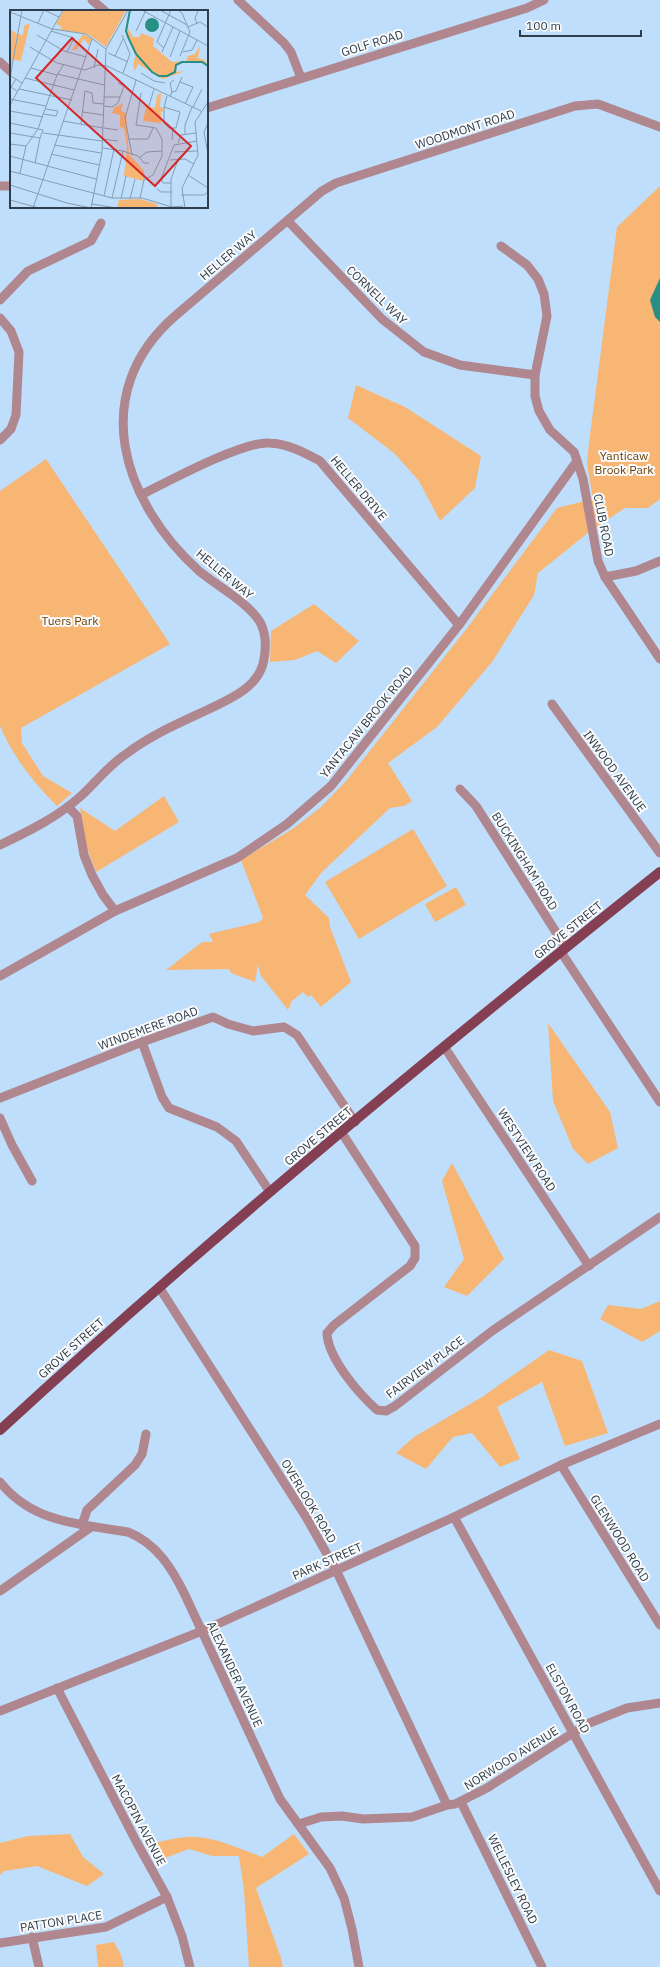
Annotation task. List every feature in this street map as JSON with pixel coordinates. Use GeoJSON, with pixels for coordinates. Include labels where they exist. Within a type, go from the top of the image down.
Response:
{"type":"FeatureCollection","features":[{"type":"Feature","properties":{"kind":"main road","name":"GROVE STREET"},"geometry":{"type":"LineString","coordinates":[[0,1430],[159,1287],[270,1192],[563,950],[660,872]]}},
{"type":"Feature","properties":{"kind":"street"},"geometry":{"type":"LineString","coordinates":[[92,0],[104,10]]}},
{"type":"Feature","properties":{"kind":"street","name":"GOLF ROAD"},"geometry":{"type":"LineString","coordinates":[[208,108],[527,8],[544,0]]}},
{"type":"Feature","properties":{"kind":"street"},"geometry":{"type":"LineString","coordinates":[[241,1],[284,43],[291,52],[301,78]]}},
{"type":"Feature","properties":{"kind":"street"},"geometry":{"type":"LineString","coordinates":[[0,62],[10,71]]}},
{"type":"Feature","properties":{"kind":"street","name":"WOODMONT ROAD"},"geometry":{"type":"LineString","coordinates":[[288,220],[322,191],[336,183],[575,106],[598,104],[660,127]]}},
{"type":"Feature","properties":{"kind":"street","name":"CORNELL WAY"},"geometry":{"type":"LineString","coordinates":[[288,220],[382,319],[424,352],[460,365],[535,375]]}},
{"type":"Feature","properties":{"kind":"street","name":"HELLER WAY"},"geometry":{"type":"LineString","coordinates":[[0,845],[37,827],[68,807],[124,754],[158,733],[243,692],[258,676],[265,651],[265,638],[261,624],[253,612],[200,571],[181,553],[159,525],[135,485],[127,460],[123,431],[125,401],[133,372],[139,359],[156,334],[166,323],[288,220]]}},
{"type":"Feature","properties":{"kind":"street"},"geometry":{"type":"LineString","coordinates":[[0,300],[28,271],[91,241],[101,223]]}},
{"type":"Feature","properties":{"kind":"street","name":"CLUB ROAD"},"geometry":{"type":"LineString","coordinates":[[501,246],[528,265],[538,279],[544,294],[547,316],[535,375],[535,396],[539,411],[550,430],[574,452],[583,479],[598,561],[605,577],[660,659]]}},
{"type":"Feature","properties":{"kind":"street"},"geometry":{"type":"LineString","coordinates":[[0,318],[11,331],[19,352],[16,415],[11,429],[0,440]]}},
{"type":"Feature","properties":{"kind":"street","name":"HELLER DRIVE"},"geometry":{"type":"LineString","coordinates":[[140,495],[236,450],[267,442],[292,446],[320,461],[459,625]]}},
{"type":"Feature","properties":{"kind":"street","name":"YANTACAW BROOK ROAD"},"geometry":{"type":"LineString","coordinates":[[0,976],[115,911],[237,858],[286,824],[331,786],[459,625],[577,461]]}},
{"type":"Feature","properties":{"kind":"street"},"geometry":{"type":"LineString","coordinates":[[605,577],[636,571],[660,561]]}},
{"type":"Feature","properties":{"kind":"street","name":"INWOOD AVENUE"},"geometry":{"type":"LineString","coordinates":[[552,704],[660,853]]}},
{"type":"Feature","properties":{"kind":"street","name":"BUCKINGHAM ROAD"},"geometry":{"type":"LineString","coordinates":[[460,789],[476,806],[563,950],[660,1102]]}},
{"type":"Feature","properties":{"kind":"street"},"geometry":{"type":"LineString","coordinates":[[68,807],[77,816],[84,855],[92,875],[103,895],[115,911]]}},
{"type":"Feature","properties":{"kind":"street","name":"WINDEMERE ROAD"},"geometry":{"type":"LineString","coordinates":[[0,1098],[142,1042],[214,1017],[228,1024],[253,1031],[284,1027],[297,1035],[355,1122]]}},
{"type":"Feature","properties":{"kind":"street"},"geometry":{"type":"LineString","coordinates":[[142,1042],[162,1097],[169,1108],[217,1127],[236,1141],[270,1192]]}},
{"type":"Feature","properties":{"kind":"street","name":"WESTVIEW ROAD"},"geometry":{"type":"LineString","coordinates":[[445,1048],[589,1266]]}},
{"type":"Feature","properties":{"kind":"street"},"geometry":{"type":"LineString","coordinates":[[0,1118],[12,1145],[32,1181]]}},
{"type":"Feature","properties":{"kind":"street","name":"FAIRVIEW PLACE"},"geometry":{"type":"LineString","coordinates":[[342,1133],[415,1246],[415,1258],[410,1266],[334,1325],[327,1333],[331,1352],[349,1379],[377,1410],[386,1411],[395,1406],[492,1331],[660,1217]]}},
{"type":"Feature","properties":{"kind":"street","name":"OVERLOOK ROAD"},"geometry":{"type":"LineString","coordinates":[[159,1287],[306,1517],[336,1570],[447,1805]]}},
{"type":"Feature","properties":{"kind":"street","name":"PARK STREET"},"geometry":{"type":"LineString","coordinates":[[0,1711],[202,1631],[454,1516],[561,1465],[660,1424]]}},
{"type":"Feature","properties":{"kind":"street"},"geometry":{"type":"LineString","coordinates":[[0,1591],[87,1526],[87,1510],[135,1465],[142,1454],[146,1434]]}},
{"type":"Feature","properties":{"kind":"street","name":"GLENWOOD ROAD"},"geometry":{"type":"LineString","coordinates":[[561,1465],[660,1625]]}},
{"type":"Feature","properties":{"kind":"street","name":"ALEXANDER AVENUE"},"geometry":{"type":"LineString","coordinates":[[0,1482],[18,1500],[35,1512],[53,1519],[128,1532],[138,1536],[153,1547],[168,1564],[179,1582],[280,1799],[330,1868],[344,1898],[352,1929],[359,1967]]}},
{"type":"Feature","properties":{"kind":"street","name":"ELSTON ROAD"},"geometry":{"type":"LineString","coordinates":[[454,1516],[660,1890]]}},
{"type":"Feature","properties":{"kind":"street","name":"MACOPIN AVENUE"},"geometry":{"type":"LineString","coordinates":[[57,1688],[137,1844],[167,1897],[182,1936],[190,1967]]}},
{"type":"Feature","properties":{"kind":"street","name":"NORWOOD AVENUE"},"geometry":{"type":"LineString","coordinates":[[299,1824],[328,1817],[342,1816],[363,1819],[412,1817],[447,1805],[462,1802],[487,1788],[587,1724],[627,1708],[660,1703]]}},
{"type":"Feature","properties":{"kind":"street","name":"WELLESLEY ROAD"},"geometry":{"type":"LineString","coordinates":[[462,1802],[542,1967]]}},
{"type":"Feature","properties":{"kind":"street","name":"PATTON PLACE"},"geometry":{"type":"LineString","coordinates":[[0,1943],[106,1927],[167,1897]]}},
{"type":"Feature","properties":{"kind":"street"},"geometry":{"type":"LineString","coordinates":[[32,1937],[39,1967]]}},
{"type":"Feature","properties":{"kind":"green space","name":"Yanticaw Brook Park"},"geometry":{"type":"Polygon","coordinates":[[[660,186],[660,499],[648,508],[625,508],[589,532],[538,573],[534,595],[492,662],[437,727],[388,763],[412,801],[404,806],[390,808],[322,872],[305,895],[329,918],[330,927],[351,982],[321,1007],[311,995],[308,997],[303,992],[292,1001],[288,1010],[261,976],[258,965],[255,982],[231,973],[229,969],[166,970],[202,942],[213,942],[209,934],[259,922],[263,918],[241,860],[294,828],[321,807],[346,781],[464,632],[557,508],[593,499],[587,464],[617,227],[660,186]]]}},
{"type":"Feature","properties":{"kind":"green space"},"geometry":{"type":"Polygon","coordinates":[[[356,385],[405,407],[481,456],[475,488],[440,521],[419,481],[394,453],[348,418],[356,385]]]}},
{"type":"Feature","properties":{"kind":"green space","name":"Tuers Park"},"geometry":{"type":"Polygon","coordinates":[[[46,459],[170,644],[21,728],[22,743],[43,776],[72,793],[57,806],[25,769],[11,748],[0,726],[0,491],[46,459]]]}},
{"type":"Feature","properties":{"kind":"green space"},"geometry":{"type":"Polygon","coordinates":[[[314,604],[359,641],[336,663],[317,651],[295,660],[270,662],[271,631],[314,604]]]}},
{"type":"Feature","properties":{"kind":"green space"},"geometry":{"type":"Polygon","coordinates":[[[164,796],[179,822],[96,872],[85,843],[80,808],[115,831],[164,796]]]}},
{"type":"Feature","properties":{"kind":"green space"},"geometry":{"type":"Polygon","coordinates":[[[413,829],[447,886],[359,939],[325,882],[413,829]]]}},
{"type":"Feature","properties":{"kind":"green space"},"geometry":{"type":"Polygon","coordinates":[[[456,887],[466,905],[435,922],[425,904],[456,887]]]}},
{"type":"Feature","properties":{"kind":"green space"},"geometry":{"type":"Polygon","coordinates":[[[548,1023],[610,1112],[618,1148],[588,1164],[573,1149],[553,1101],[548,1023]]]}},
{"type":"Feature","properties":{"kind":"green space"},"geometry":{"type":"Polygon","coordinates":[[[452,1163],[504,1259],[467,1296],[444,1287],[464,1259],[442,1181],[452,1163]]]}},
{"type":"Feature","properties":{"kind":"green space"},"geometry":{"type":"Polygon","coordinates":[[[660,1301],[660,1331],[642,1342],[600,1319],[608,1305],[641,1309],[660,1301]]]}},
{"type":"Feature","properties":{"kind":"green space"},"geometry":{"type":"Polygon","coordinates":[[[549,1350],[582,1361],[608,1433],[565,1446],[542,1382],[497,1407],[520,1459],[500,1467],[472,1433],[453,1437],[426,1469],[396,1453],[414,1437],[482,1397],[549,1350]]]}},
{"type":"Feature","properties":{"kind":"green space"},"geometry":{"type":"Polygon","coordinates":[[[70,1834],[83,1857],[104,1874],[87,1886],[37,1866],[4,1871],[0,1875],[0,1843],[28,1836],[70,1834]]]}},
{"type":"Feature","properties":{"kind":"green space"},"geometry":{"type":"Polygon","coordinates":[[[294,1834],[309,1854],[256,1888],[283,1967],[249,1967],[244,1891],[239,1856],[212,1856],[189,1849],[160,1860],[152,1844],[183,1837],[208,1838],[262,1857],[294,1834]]]}},
{"type":"Feature","properties":{"kind":"green space"},"geometry":{"type":"Polygon","coordinates":[[[114,1942],[121,1955],[124,1967],[98,1967],[96,1945],[114,1942]]]}},
{"type":"Feature","properties":{"kind":"shaded area"},"geometry":{"type":"Polygon","coordinates":[[[660,278],[660,322],[655,317],[650,300],[660,278]]]}}]}
